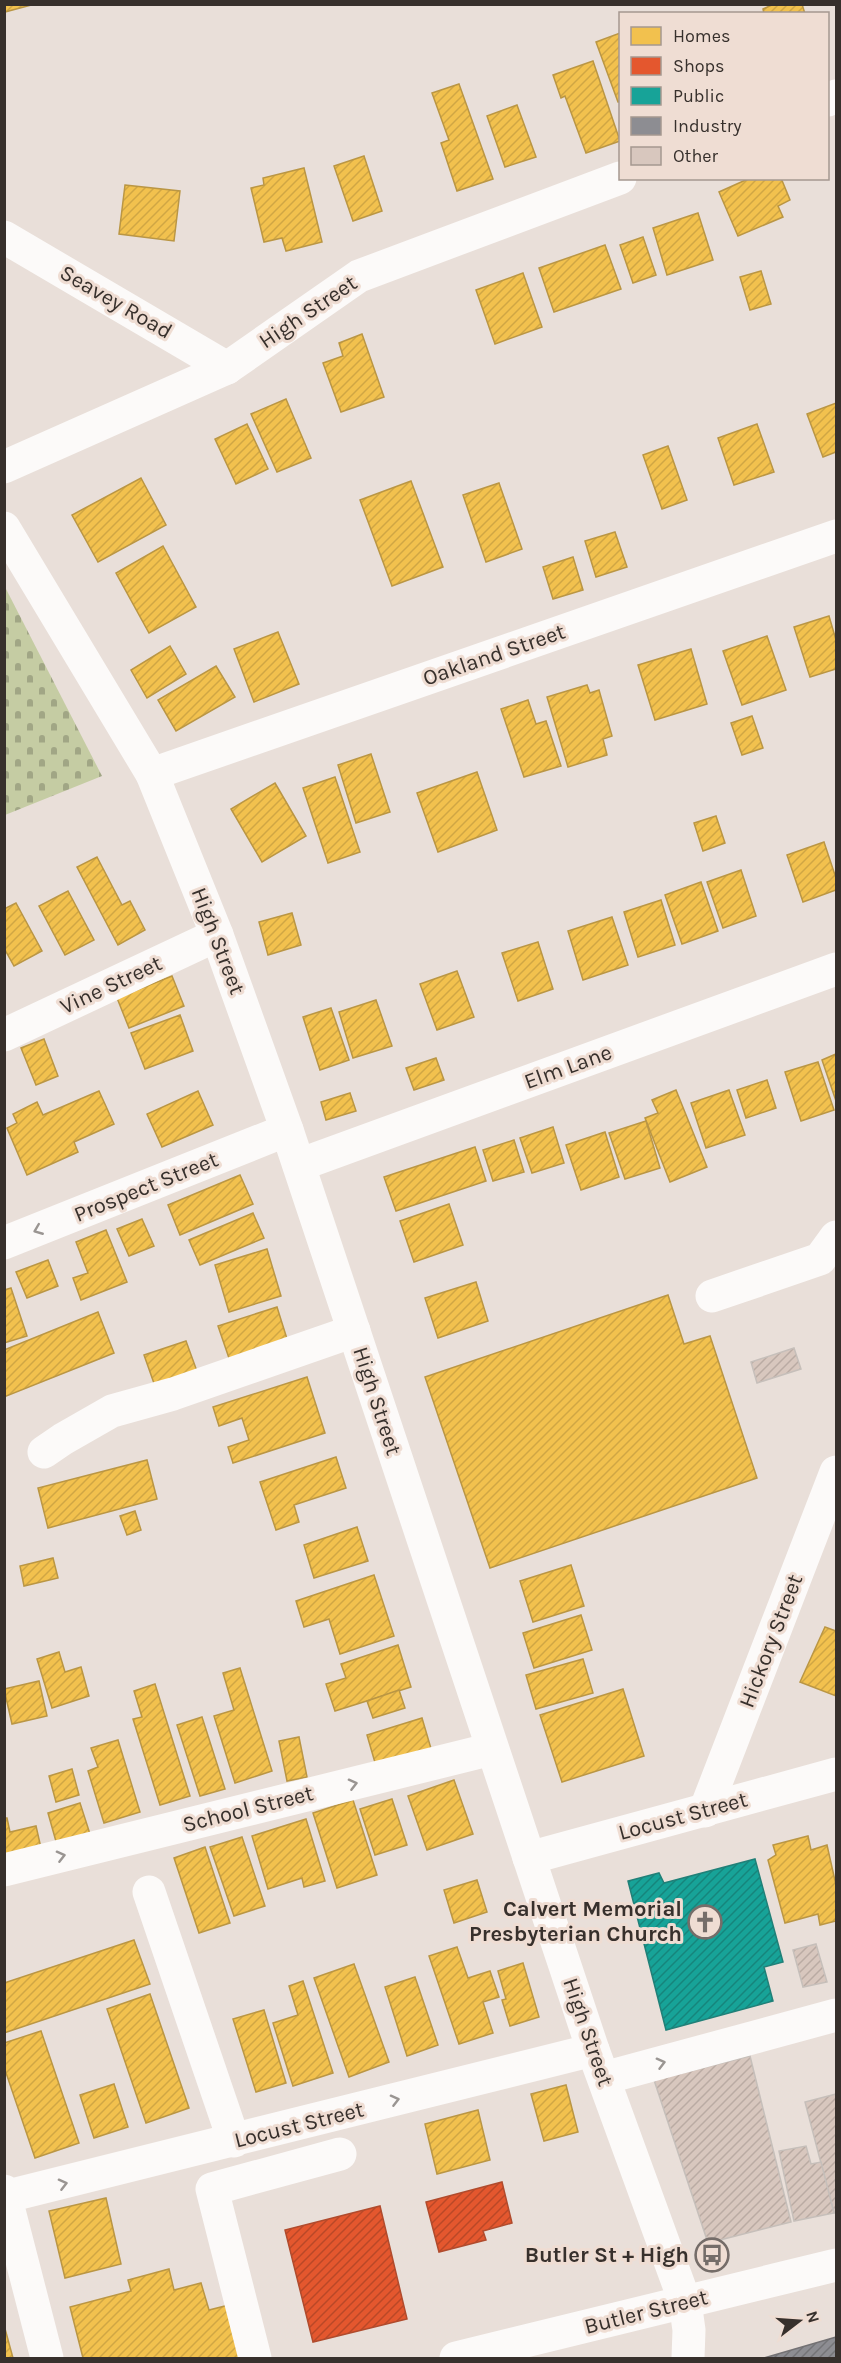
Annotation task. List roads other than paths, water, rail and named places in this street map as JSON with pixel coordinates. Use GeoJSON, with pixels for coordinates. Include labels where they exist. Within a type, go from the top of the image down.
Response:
{"type":"FeatureCollection","features":[{"type":"Feature","properties":{"kind":"street","name":"High Street"},"geometry":{"type":"LineString","coordinates":[[4,467],[227,368],[359,276],[619,179]]}},
{"type":"Feature","properties":{"kind":"street","name":"Seavey Road"},"geometry":{"type":"LineString","coordinates":[[4,237],[227,368]]}},
{"type":"Feature","properties":{"kind":"street","name":"High Street"},"geometry":{"type":"LineString","coordinates":[[4,528],[152,774],[217,935],[287,1130],[598,2064],[685,2302],[689,2330],[688,2358]]}},
{"type":"Feature","properties":{"kind":"street","name":"Oakland Street"},"geometry":{"type":"LineString","coordinates":[[152,774],[837,537]]}},
{"type":"Feature","properties":{"kind":"street","name":"Vine Street"},"geometry":{"type":"LineString","coordinates":[[4,1035],[217,935]]}},
{"type":"Feature","properties":{"kind":"street","name":"Elm Lane"},"geometry":{"type":"LineString","coordinates":[[298,1165],[837,969]]}},
{"type":"Feature","properties":{"kind":"street","name":"Prospect Street"},"geometry":{"type":"LineString","coordinates":[[4,1243],[287,1130]]}},
{"type":"Feature","properties":{"kind":"street"},"geometry":{"type":"LineString","coordinates":[[712,1296],[820,1259],[837,1237]]}},
{"type":"Feature","properties":{"kind":"street"},"geometry":{"type":"LineString","coordinates":[[44,1452],[112,1411],[184,1391],[354,1331]]}},
{"type":"Feature","properties":{"kind":"street","name":"Hickory Street"},"geometry":{"type":"LineString","coordinates":[[705,1811],[837,1472]]}},
{"type":"Feature","properties":{"kind":"street","name":"School Street"},"geometry":{"type":"LineString","coordinates":[[4,1870],[492,1749]]}},
{"type":"Feature","properties":{"kind":"street","name":"Locust Street"},"geometry":{"type":"LineString","coordinates":[[529,1858],[837,1774]]}},
{"type":"Feature","properties":{"kind":"street"},"geometry":{"type":"LineString","coordinates":[[149,1892],[234,2141]]}},
{"type":"Feature","properties":{"kind":"street","name":"Locust Street"},"geometry":{"type":"LineString","coordinates":[[5,2196],[234,2141],[837,2015]]}},
{"type":"Feature","properties":{"kind":"street"},"geometry":{"type":"LineString","coordinates":[[255,2358],[212,2189],[340,2154]]}},
{"type":"Feature","properties":{"kind":"street"},"geometry":{"type":"LineString","coordinates":[[5,2196],[47,2358]]}},
{"type":"Feature","properties":{"kind":"street","name":"Butler Street"},"geometry":{"type":"LineString","coordinates":[[456,2358],[837,2265]]}},
{"type":"Feature","properties":{"kind":"place","name":"Calvert Memorial Presbyterian Church"},"geometry":{"type":"Point","coordinates":[705,1922]}},
{"type":"Feature","properties":{"kind":"place","name":"Butler St + High"},"geometry":{"type":"Point","coordinates":[712,2255]}}]}
